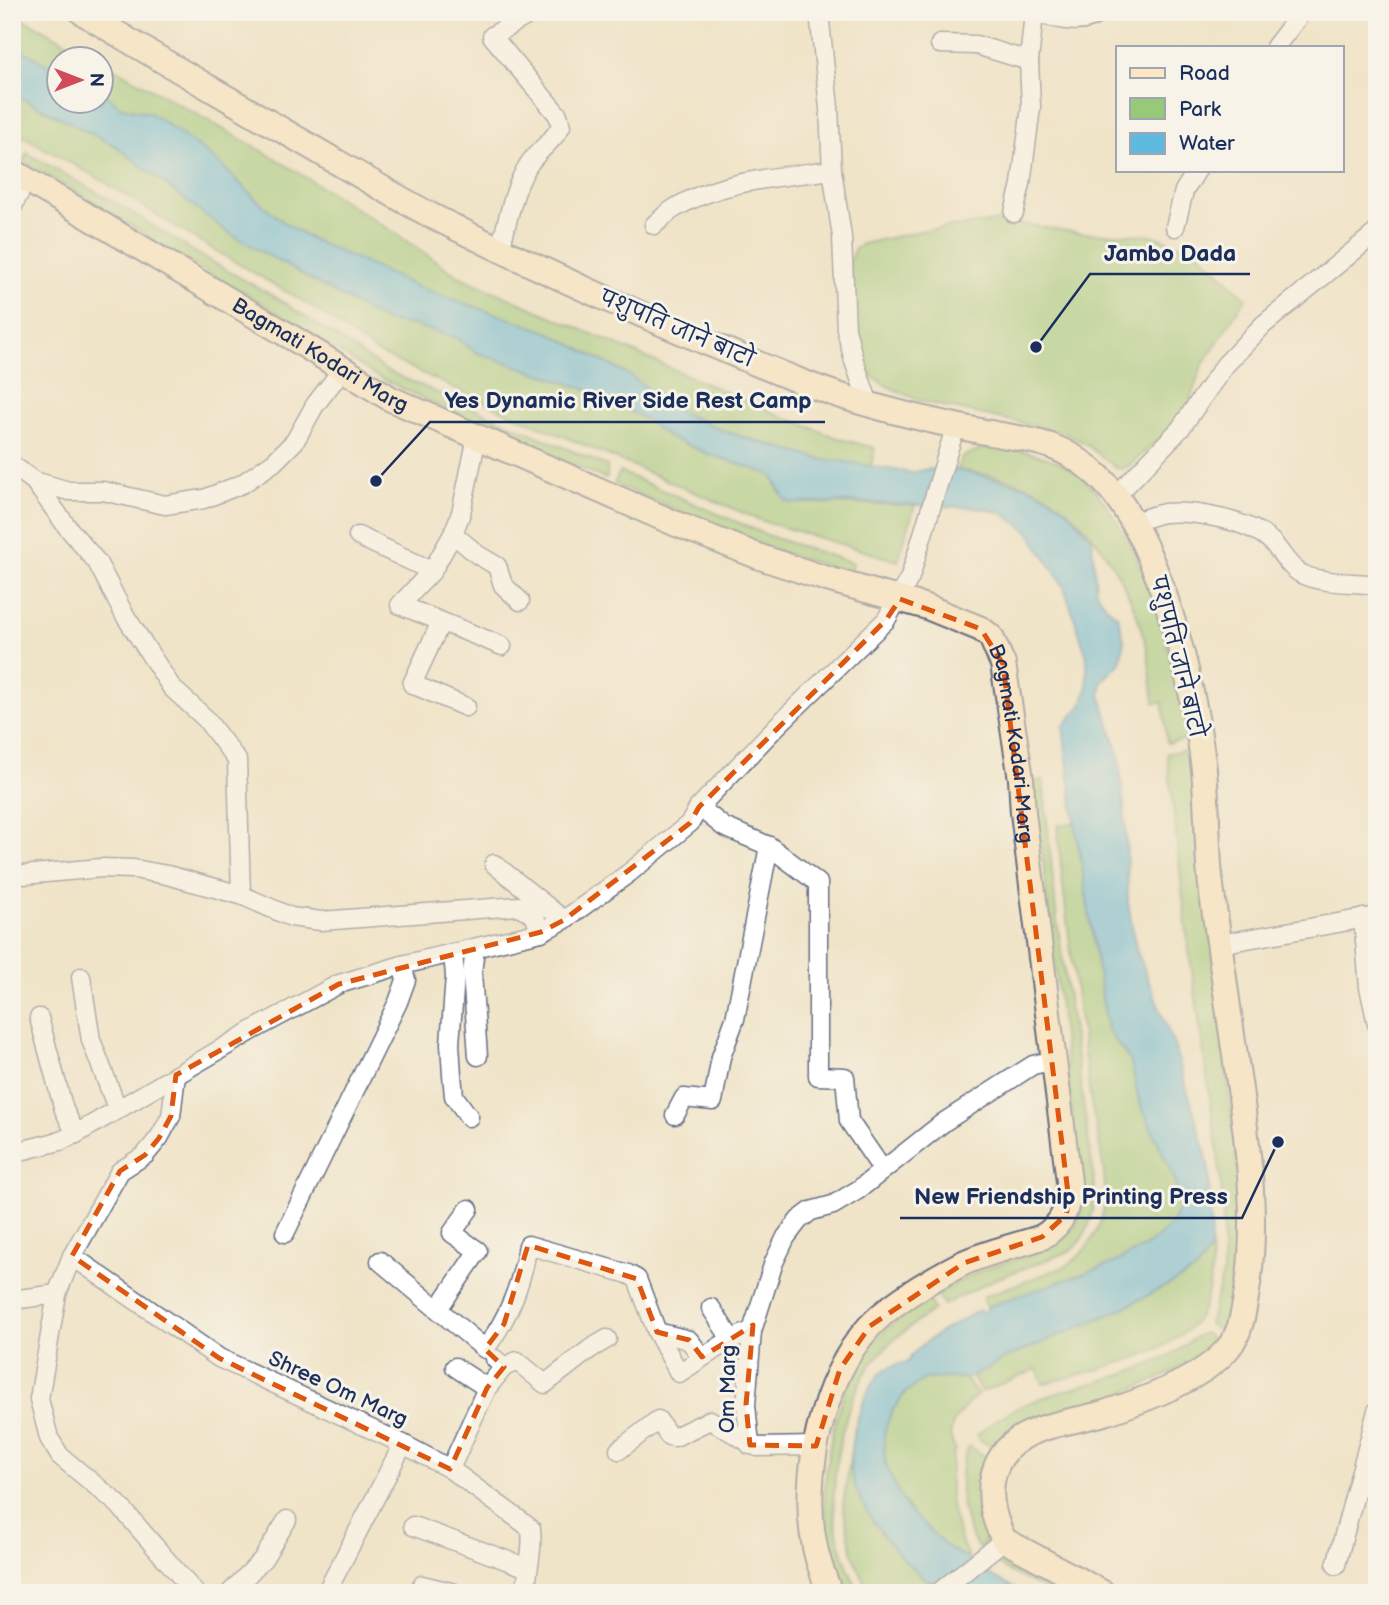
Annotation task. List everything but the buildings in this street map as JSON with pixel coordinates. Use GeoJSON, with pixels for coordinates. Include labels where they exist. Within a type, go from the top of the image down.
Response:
{"type":"FeatureCollection","features":[{"type":"Feature","properties":{"kind":"main road","name":"पशुपति जाने बाटो"},"geometry":{"type":"LineString","coordinates":[[82,12],[426,213],[649,319],[808,384],[869,404],[985,432],[1036,440],[1061,450],[1100,477],[1133,523],[1151,558],[1165,597],[1200,743],[1205,776],[1210,873],[1247,1142],[1251,1197],[1247,1292],[1233,1344],[1213,1363],[1147,1398],[1024,1436],[999,1455],[991,1495],[993,1511],[1003,1540]]}},
{"type":"Feature","properties":{"kind":"main road","name":"Bagmati Kodari Marg"},"geometry":{"type":"LineString","coordinates":[[19,175],[391,399],[674,523],[760,557],[827,579],[905,588],[991,637],[1000,657],[1021,779],[1069,1182],[1066,1215],[1052,1231],[1042,1237],[953,1269],[889,1309],[852,1348],[827,1401],[816,1446],[811,1519],[814,1545],[830,1593]]}},
{"type":"Feature","properties":{"kind":"main road"},"geometry":{"type":"LineString","coordinates":[[1003,1540],[1102,1593]]}},
{"type":"Feature","properties":{"kind":"street"},"geometry":{"type":"LineString","coordinates":[[500,249],[516,194],[529,163],[555,137],[561,126],[558,115],[492,36],[533,12]]}},
{"type":"Feature","properties":{"kind":"street"},"geometry":{"type":"LineString","coordinates":[[819,12],[830,108],[832,170],[842,237],[846,329],[869,404]]}},
{"type":"Feature","properties":{"kind":"street"},"geometry":{"type":"LineString","coordinates":[[1014,213],[1021,184],[1031,107],[1029,61],[1034,13],[1077,22],[1088,20],[1100,12]]}},
{"type":"Feature","properties":{"kind":"street"},"geometry":{"type":"LineString","coordinates":[[1276,46],[1303,12]]}},
{"type":"Feature","properties":{"kind":"street"},"geometry":{"type":"LineString","coordinates":[[940,44],[976,45],[1029,61]]}},
{"type":"Feature","properties":{"kind":"street"},"geometry":{"type":"LineString","coordinates":[[654,225],[675,208],[716,190],[777,177],[832,170]]}},
{"type":"Feature","properties":{"kind":"street"},"geometry":{"type":"LineString","coordinates":[[1175,227],[1184,191],[1195,172]]}},
{"type":"Feature","properties":{"kind":"street"},"geometry":{"type":"LineString","coordinates":[[12,208],[19,175]]}},
{"type":"Feature","properties":{"kind":"street"},"geometry":{"type":"LineString","coordinates":[[1116,496],[1180,429],[1225,365],[1254,335],[1377,232]]}},
{"type":"Feature","properties":{"kind":"street"},"geometry":{"type":"LineString","coordinates":[[34,481],[69,491],[103,492],[165,505],[204,499],[242,484],[274,462],[296,441],[315,405],[342,370]]}},
{"type":"Feature","properties":{"kind":"street"},"geometry":{"type":"LineString","coordinates":[[12,1153],[60,1141],[76,1134],[306,1000],[339,984],[402,965],[541,932],[564,920],[629,873],[690,823],[699,807],[886,620],[905,588],[956,425]]}},
{"type":"Feature","properties":{"kind":"street"},"geometry":{"type":"LineString","coordinates":[[477,437],[461,513],[453,534],[432,571],[400,605],[502,646]]}},
{"type":"Feature","properties":{"kind":"street"},"geometry":{"type":"LineString","coordinates":[[12,465],[34,481],[97,562],[124,614],[172,688],[205,718],[237,760],[241,895]]}},
{"type":"Feature","properties":{"kind":"street"},"geometry":{"type":"LineString","coordinates":[[1133,523],[1167,513],[1241,522],[1259,531],[1284,560],[1305,576],[1377,584]]}},
{"type":"Feature","properties":{"kind":"street"},"geometry":{"type":"LineString","coordinates":[[453,534],[478,555],[497,566],[503,585],[520,601]]}},
{"type":"Feature","properties":{"kind":"street"},"geometry":{"type":"LineString","coordinates":[[358,536],[432,571]]}},
{"type":"Feature","properties":{"kind":"street"},"geometry":{"type":"LineString","coordinates":[[441,622],[412,684],[466,707]]}},
{"type":"Feature","properties":{"kind":"street"},"geometry":{"type":"LineString","coordinates":[[699,807],[724,827],[769,846],[818,883],[818,1076],[845,1077],[849,1121],[882,1170]]}},
{"type":"Feature","properties":{"kind":"street"},"geometry":{"type":"LineString","coordinates":[[675,1115],[684,1098],[713,1101],[721,1057],[735,1020],[769,846]]}},
{"type":"Feature","properties":{"kind":"street"},"geometry":{"type":"LineString","coordinates":[[494,864],[564,920]]}},
{"type":"Feature","properties":{"kind":"street"},"geometry":{"type":"LineString","coordinates":[[12,876],[101,868],[134,869],[241,895],[291,917],[321,921],[519,906],[534,915],[541,932]]}},
{"type":"Feature","properties":{"kind":"street"},"geometry":{"type":"LineString","coordinates":[[1219,944],[1370,917],[1369,987],[1377,1024]]}},
{"type":"Feature","properties":{"kind":"street"},"geometry":{"type":"LineString","coordinates":[[475,949],[472,973],[478,1056]]}},
{"type":"Feature","properties":{"kind":"street"},"geometry":{"type":"LineString","coordinates":[[453,953],[455,976],[450,1044],[454,1096],[469,1118]]}},
{"type":"Feature","properties":{"kind":"street"},"geometry":{"type":"LineString","coordinates":[[285,1233],[398,1003],[406,980],[402,965]]}},
{"type":"Feature","properties":{"kind":"street"},"geometry":{"type":"LineString","coordinates":[[81,977],[90,1040],[117,1108]]}},
{"type":"Feature","properties":{"kind":"street"},"geometry":{"type":"LineString","coordinates":[[39,1018],[54,1079],[64,1110],[76,1134]]}},
{"type":"Feature","properties":{"kind":"street"},"geometry":{"type":"LineString","coordinates":[[752,1331],[774,1262],[786,1237],[799,1220],[811,1211],[833,1206],[858,1190],[944,1122],[1033,1065],[1055,1060]]}},
{"type":"Feature","properties":{"kind":"street"},"geometry":{"type":"LineString","coordinates":[[176,1075],[171,1116],[159,1138],[145,1155],[120,1171],[72,1256],[57,1294],[39,1399],[50,1438],[60,1456],[118,1504],[195,1593]]}},
{"type":"Feature","properties":{"kind":"street"},"geometry":{"type":"LineString","coordinates":[[438,1310],[478,1251],[453,1233],[469,1209]]}},
{"type":"Feature","properties":{"kind":"street","name":"Om Marg"},"geometry":{"type":"LineString","coordinates":[[485,1349],[504,1324],[524,1268],[528,1245],[628,1274],[637,1279],[657,1332],[679,1373],[731,1339],[752,1331],[746,1405],[750,1444]]}},
{"type":"Feature","properties":{"kind":"street","name":"Shree Om Marg"},"geometry":{"type":"LineString","coordinates":[[72,1256],[219,1358],[403,1444],[450,1469],[531,1530],[533,1543],[526,1593]]}},
{"type":"Feature","properties":{"kind":"street"},"geometry":{"type":"LineString","coordinates":[[380,1261],[504,1367]]}},
{"type":"Feature","properties":{"kind":"street"},"geometry":{"type":"LineString","coordinates":[[12,1300],[57,1294]]}},
{"type":"Feature","properties":{"kind":"street"},"geometry":{"type":"LineString","coordinates":[[711,1308],[731,1339]]}},
{"type":"Feature","properties":{"kind":"street"},"geometry":{"type":"LineString","coordinates":[[657,1332],[689,1340],[702,1357]]}},
{"type":"Feature","properties":{"kind":"street"},"geometry":{"type":"LineString","coordinates":[[450,1469],[487,1388],[504,1367],[517,1362],[545,1384],[607,1339]]}},
{"type":"Feature","properties":{"kind":"street"},"geometry":{"type":"LineString","coordinates":[[455,1367],[487,1388]]}},
{"type":"Feature","properties":{"kind":"street"},"geometry":{"type":"LineString","coordinates":[[1336,1565],[1368,1476],[1377,1411]]}},
{"type":"Feature","properties":{"kind":"street","name":"Om Marg"},"geometry":{"type":"LineString","coordinates":[[619,1450],[658,1420],[669,1436],[675,1437],[710,1420],[757,1447],[816,1446]]}},
{"type":"Feature","properties":{"kind":"street"},"geometry":{"type":"LineString","coordinates":[[326,1593],[403,1444]]}},
{"type":"Feature","properties":{"kind":"street"},"geometry":{"type":"LineString","coordinates":[[230,1593],[262,1559],[287,1520]]}},
{"type":"Feature","properties":{"kind":"street"},"geometry":{"type":"LineString","coordinates":[[413,1526],[528,1568]]}},
{"type":"Feature","properties":{"kind":"street"},"geometry":{"type":"LineString","coordinates":[[938,1593],[1003,1540]]}},
{"type":"Feature","properties":{"kind":"street"},"geometry":{"type":"LineString","coordinates":[[422,1585],[455,1593]]}},
{"type":"Feature","properties":{"kind":"highlighted area"},"geometry":{"type":"Polygon","coordinates":[[[900,599],[981,629],[1003,664],[1069,1201],[1066,1215],[1042,1237],[964,1263],[870,1326],[840,1369],[816,1446],[750,1445],[746,1405],[753,1325],[702,1357],[689,1340],[657,1332],[637,1279],[528,1245],[504,1324],[485,1349],[504,1367],[487,1388],[450,1469],[219,1358],[72,1256],[120,1171],[145,1155],[159,1138],[171,1116],[176,1075],[339,984],[541,932],[564,920],[690,823],[699,807],[886,620],[900,599]]]}},
{"type":"Feature","properties":{"kind":"green space"},"geometry":{"type":"Polygon","coordinates":[[[12,13],[74,46],[46,46],[46,64],[12,44],[12,13]]]}},
{"type":"Feature","properties":{"kind":"green space"},"geometry":{"type":"Polygon","coordinates":[[[116,69],[273,157],[392,231],[458,276],[781,416],[841,439],[875,448],[871,466],[823,460],[721,430],[677,410],[629,375],[548,332],[420,288],[311,239],[283,222],[164,122],[149,113],[121,107],[116,103],[116,69]]]}},
{"type":"Feature","properties":{"kind":"green space"},"geometry":{"type":"Polygon","coordinates":[[[12,93],[46,110],[46,116],[57,116],[116,146],[227,232],[385,321],[414,325],[457,338],[476,352],[594,392],[643,418],[668,437],[766,473],[773,477],[779,492],[791,503],[915,505],[898,561],[762,521],[502,410],[376,352],[314,308],[101,180],[12,130],[12,93]]]}},
{"type":"Feature","properties":{"kind":"green space"},"geometry":{"type":"Polygon","coordinates":[[[27,153],[277,298],[387,371],[607,466],[607,478],[484,427],[378,377],[268,307],[23,161],[27,153]]]}},
{"type":"Feature","properties":{"kind":"green space"},"geometry":{"type":"Polygon","coordinates":[[[1001,221],[1081,233],[1152,235],[1198,252],[1246,298],[1202,366],[1189,403],[1166,433],[1129,466],[1122,469],[1115,467],[1083,442],[1062,432],[920,401],[871,376],[860,357],[853,337],[849,264],[854,250],[862,244],[920,231],[1001,221]]]}},
{"type":"Feature","properties":{"kind":"green space"},"geometry":{"type":"Polygon","coordinates":[[[990,445],[1039,455],[1067,466],[1088,482],[1105,503],[1129,543],[1153,597],[1189,739],[1167,743],[1163,702],[1154,703],[1147,649],[1134,607],[1112,564],[1084,526],[1040,491],[1017,482],[957,470],[962,457],[990,445]]]}},
{"type":"Feature","properties":{"kind":"green space"},"geometry":{"type":"Polygon","coordinates":[[[620,472],[772,537],[853,563],[850,573],[767,548],[614,484],[620,472]]]}},
{"type":"Feature","properties":{"kind":"green space"},"geometry":{"type":"Polygon","coordinates":[[[1190,750],[1240,1206],[1236,1295],[1222,1333],[1209,1324],[1223,1273],[1223,1207],[1218,1154],[1188,943],[1167,753],[1190,750]]]}},
{"type":"Feature","properties":{"kind":"green space"},"geometry":{"type":"Polygon","coordinates":[[[1043,780],[1057,921],[1093,1170],[1092,1214],[1084,1234],[1070,1251],[993,1280],[944,1305],[936,1294],[992,1266],[1046,1249],[1068,1234],[1080,1215],[1080,1186],[1034,782],[1043,780]]]}},
{"type":"Feature","properties":{"kind":"green space"},"geometry":{"type":"Polygon","coordinates":[[[1075,822],[1107,1029],[1131,1062],[1139,1101],[1175,1180],[1179,1208],[1171,1226],[1148,1245],[1114,1263],[987,1307],[982,1297],[1066,1266],[1074,1260],[1093,1238],[1104,1209],[1104,1174],[1080,1024],[1057,826],[1075,822]]]}},
{"type":"Feature","properties":{"kind":"green space"},"geometry":{"type":"Polygon","coordinates":[[[1211,1250],[1210,1282],[1203,1309],[1186,1331],[1169,1343],[1127,1361],[1043,1384],[1037,1369],[982,1392],[972,1377],[1006,1358],[1119,1310],[1174,1282],[1196,1270],[1211,1250]]]}},
{"type":"Feature","properties":{"kind":"green space"},"geometry":{"type":"Polygon","coordinates":[[[928,1298],[934,1310],[879,1354],[862,1379],[853,1398],[840,1441],[834,1485],[836,1527],[848,1569],[859,1593],[848,1593],[831,1552],[825,1515],[827,1468],[836,1419],[843,1396],[864,1355],[893,1323],[928,1298]]]}},
{"type":"Feature","properties":{"kind":"green space"},"geometry":{"type":"Polygon","coordinates":[[[1204,1333],[1218,1343],[1191,1362],[1162,1377],[1117,1395],[1057,1413],[1016,1430],[991,1446],[979,1440],[977,1435],[1013,1410],[1033,1401],[1153,1363],[1204,1333]]]}},
{"type":"Feature","properties":{"kind":"green space"},"geometry":{"type":"Polygon","coordinates":[[[964,1378],[978,1394],[952,1426],[951,1440],[955,1448],[951,1464],[950,1492],[954,1518],[969,1560],[930,1533],[903,1500],[892,1482],[884,1442],[888,1422],[900,1399],[914,1385],[926,1379],[964,1378]]]}},
{"type":"Feature","properties":{"kind":"green space"},"geometry":{"type":"Polygon","coordinates":[[[854,1430],[850,1470],[950,1593],[869,1593],[853,1555],[843,1506],[854,1430]]]}},
{"type":"Feature","properties":{"kind":"green space"},"geometry":{"type":"Polygon","coordinates":[[[969,1446],[986,1457],[980,1496],[983,1514],[992,1535],[978,1548],[967,1525],[961,1497],[964,1457],[969,1446]]]}},
{"type":"Feature","properties":{"kind":"green space"},"geometry":{"type":"Polygon","coordinates":[[[1001,1550],[1027,1569],[1078,1593],[1052,1593],[1008,1571],[991,1559],[1001,1550]]]}},
{"type":"Feature","properties":{"kind":"water"},"geometry":{"type":"Polygon","coordinates":[[[12,44],[46,64],[46,110],[12,93],[12,44]]]}},
{"type":"Feature","properties":{"kind":"water"},"geometry":{"type":"Polygon","coordinates":[[[116,103],[121,107],[149,113],[217,161],[283,222],[311,239],[420,288],[548,332],[629,375],[677,410],[721,430],[823,460],[912,473],[926,469],[957,470],[1027,486],[1049,497],[1069,512],[1092,539],[1096,591],[1118,617],[1124,640],[1120,663],[1102,681],[1100,694],[1119,755],[1126,829],[1128,903],[1136,949],[1174,1045],[1205,1150],[1209,1172],[1211,1250],[1196,1270],[1174,1282],[1119,1310],[1006,1358],[972,1377],[924,1379],[905,1393],[891,1412],[884,1434],[885,1464],[906,1508],[946,1546],[983,1571],[1024,1593],[949,1592],[918,1573],[888,1541],[863,1505],[855,1487],[850,1460],[854,1432],[863,1403],[883,1371],[908,1362],[929,1340],[979,1310],[983,1313],[987,1307],[1114,1263],[1148,1245],[1171,1226],[1179,1208],[1175,1180],[1139,1101],[1131,1062],[1107,1029],[1063,727],[1083,703],[1087,688],[1087,657],[1064,587],[1029,532],[1002,513],[982,508],[851,502],[791,503],[785,500],[773,477],[766,473],[668,437],[643,418],[594,392],[476,352],[456,338],[414,325],[385,321],[227,232],[116,146],[57,116],[116,116],[116,103]]]}},
{"type":"Feature","properties":{"kind":"place","name":"Jambo Dada"},"geometry":{"type":"Point","coordinates":[1036,347]}},
{"type":"Feature","properties":{"kind":"place","name":"Yes Dynamic River Side Rest Camp"},"geometry":{"type":"Point","coordinates":[376,481]}},
{"type":"Feature","properties":{"kind":"place","name":"New Friendship Printing Press"},"geometry":{"type":"Point","coordinates":[1278,1142]}}]}
